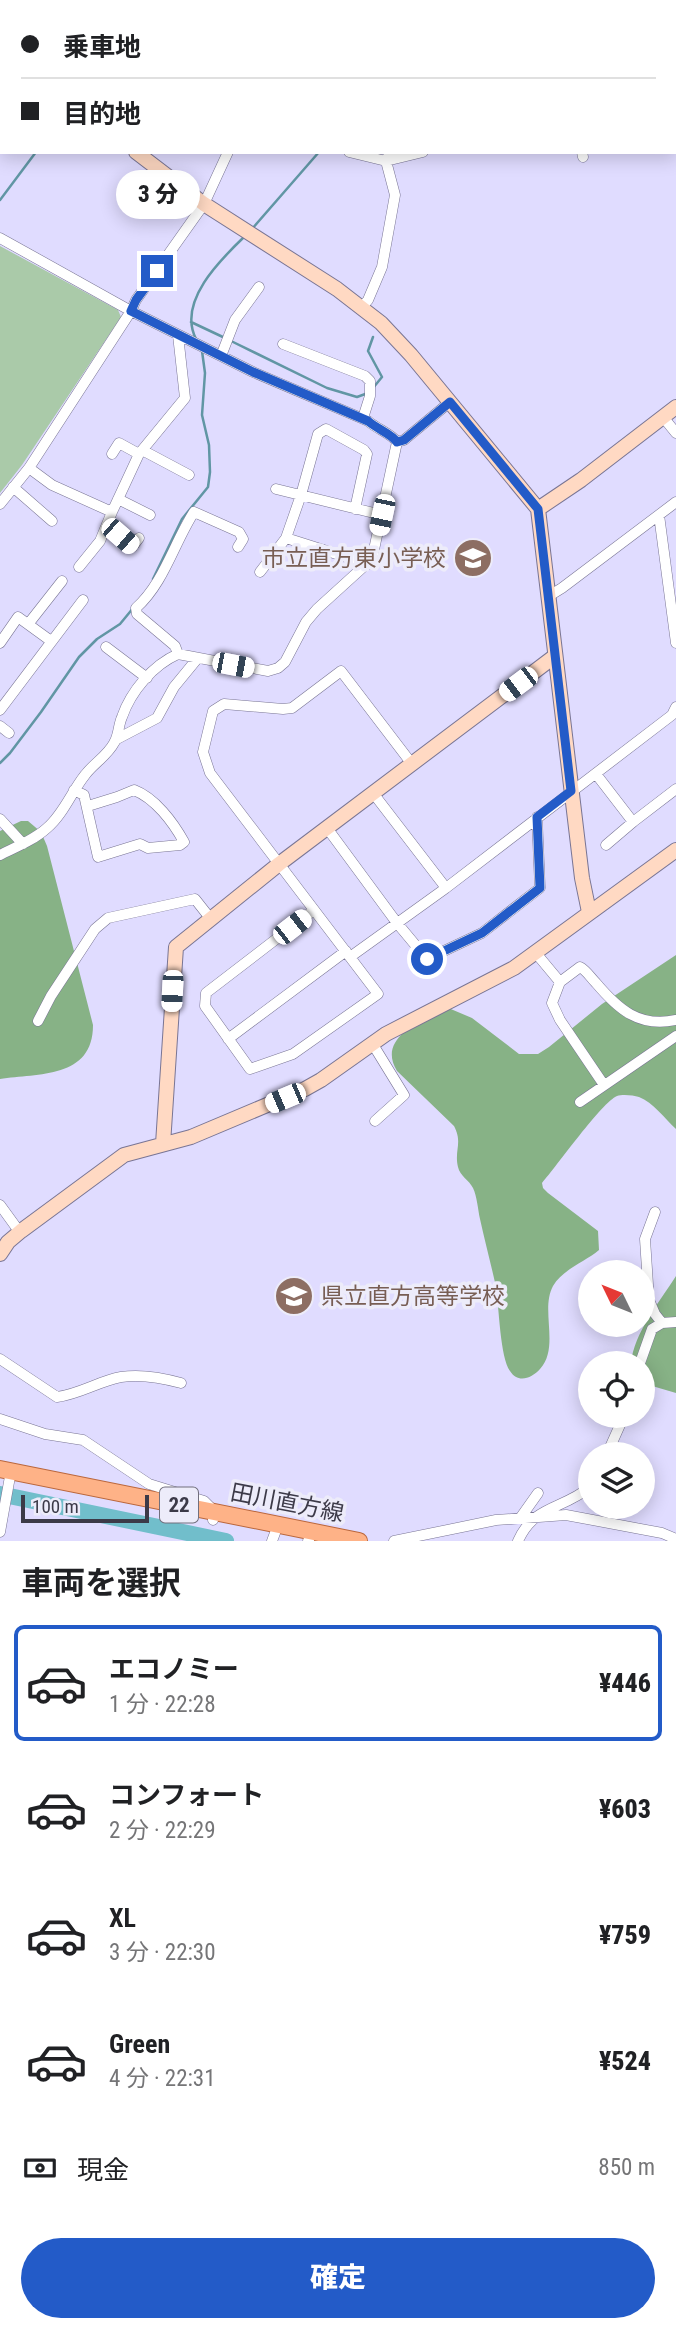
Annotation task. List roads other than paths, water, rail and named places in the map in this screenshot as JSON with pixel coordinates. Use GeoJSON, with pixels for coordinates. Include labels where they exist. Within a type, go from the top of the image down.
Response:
{"type":"FeatureCollection","features":[{"type":"Feature","properties":{"kind":"main road","name":"田川直方線"},"geometry":{"type":"LineString","coordinates":[[6,1474],[214,1516],[359,1541]]}},
{"type":"Feature","properties":{"kind":"main road","name":"田川直方線"},"geometry":{"type":"LineString","coordinates":[[214,1516],[274,1536],[310,1541]]}},
{"type":"Feature","properties":{"kind":"street"},"geometry":{"type":"LineString","coordinates":[[139,154],[204,204],[362,307],[382,323],[538,509],[571,791],[589,912]]}},
{"type":"Feature","properties":{"kind":"street"},"geometry":{"type":"LineString","coordinates":[[0,504],[29,468],[136,300],[204,204],[227,154]]}},
{"type":"Feature","properties":{"kind":"street"},"geometry":{"type":"LineString","coordinates":[[368,154],[406,154]]}},
{"type":"Feature","properties":{"kind":"street"},"geometry":{"type":"LineString","coordinates":[[362,307],[368,300],[382,267],[395,195],[388,156]]}},
{"type":"Feature","properties":{"kind":"street"},"geometry":{"type":"LineString","coordinates":[[0,238],[178,335],[253,372],[363,418],[397,442]]}},
{"type":"Feature","properties":{"kind":"street"},"geometry":{"type":"LineString","coordinates":[[221,356],[235,320],[259,286]]}},
{"type":"Feature","properties":{"kind":"street"},"geometry":{"type":"LineString","coordinates":[[79,567],[100,541],[140,452],[185,398],[178,335]]}},
{"type":"Feature","properties":{"kind":"street"},"geometry":{"type":"LineString","coordinates":[[283,344],[365,376],[370,381],[370,396],[363,418]]}},
{"type":"Feature","properties":{"kind":"street"},"geometry":{"type":"LineString","coordinates":[[397,442],[404,440],[450,402]]}},
{"type":"Feature","properties":{"kind":"street"},"geometry":{"type":"LineString","coordinates":[[538,509],[581,480],[676,407]]}},
{"type":"Feature","properties":{"kind":"street"},"geometry":{"type":"LineString","coordinates":[[663,417],[676,433]]}},
{"type":"Feature","properties":{"kind":"street"},"geometry":{"type":"LineString","coordinates":[[260,572],[286,538],[318,434],[326,429],[367,454],[355,509]]}},
{"type":"Feature","properties":{"kind":"street"},"geometry":{"type":"LineString","coordinates":[[0,855],[49,827],[86,774],[110,750],[117,739],[126,706],[164,660],[178,654],[268,671],[285,662],[306,622],[372,559],[397,442]]}},
{"type":"Feature","properties":{"kind":"street"},"geometry":{"type":"LineString","coordinates":[[112,454],[119,443],[189,475]]}},
{"type":"Feature","properties":{"kind":"street"},"geometry":{"type":"LineString","coordinates":[[29,468],[52,485],[112,512]]}},
{"type":"Feature","properties":{"kind":"street"},"geometry":{"type":"LineString","coordinates":[[13,487],[52,521]]}},
{"type":"Feature","properties":{"kind":"street"},"geometry":{"type":"LineString","coordinates":[[276,489],[382,515]]}},
{"type":"Feature","properties":{"kind":"street"},"geometry":{"type":"LineString","coordinates":[[118,499],[150,515]]}},
{"type":"Feature","properties":{"kind":"street"},"geometry":{"type":"LineString","coordinates":[[549,596],[562,589],[676,502]]}},
{"type":"Feature","properties":{"kind":"street"},"geometry":{"type":"LineString","coordinates":[[178,654],[175,646],[137,614],[136,608],[151,595],[194,512],[239,532],[243,539],[238,547]]}},
{"type":"Feature","properties":{"kind":"street"},"geometry":{"type":"LineString","coordinates":[[659,515],[676,643]]}},
{"type":"Feature","properties":{"kind":"street"},"geometry":{"type":"LineString","coordinates":[[107,525],[132,547],[139,538]]}},
{"type":"Feature","properties":{"kind":"street"},"geometry":{"type":"LineString","coordinates":[[286,538],[368,564]]}},
{"type":"Feature","properties":{"kind":"street"},"geometry":{"type":"LineString","coordinates":[[29,623],[62,581]]}},
{"type":"Feature","properties":{"kind":"street"},"geometry":{"type":"LineString","coordinates":[[0,710],[83,600]]}},
{"type":"Feature","properties":{"kind":"street"},"geometry":{"type":"LineString","coordinates":[[0,643],[18,617],[51,641]]}},
{"type":"Feature","properties":{"kind":"street"},"geometry":{"type":"LineString","coordinates":[[106,646],[147,678]]}},
{"type":"Feature","properties":{"kind":"street"},"geometry":{"type":"LineString","coordinates":[[163,1143],[176,947],[279,864],[555,656]]}},
{"type":"Feature","properties":{"kind":"street"},"geometry":{"type":"LineString","coordinates":[[117,739],[157,718],[174,687],[197,659]]}},
{"type":"Feature","properties":{"kind":"street"},"geometry":{"type":"LineString","coordinates":[[314,910],[205,993],[205,1006],[250,1069],[293,1054],[378,994],[210,773],[203,752],[213,711],[224,704],[292,708],[341,671],[412,764]]}},
{"type":"Feature","properties":{"kind":"street"},"geometry":{"type":"LineString","coordinates":[[229,1039],[446,888],[671,715],[676,707]]}},
{"type":"Feature","properties":{"kind":"street"},"geometry":{"type":"LineString","coordinates":[[0,726],[9,733]]}},
{"type":"Feature","properties":{"kind":"street"},"geometry":{"type":"LineString","coordinates":[[596,774],[633,822]]}},
{"type":"Feature","properties":{"kind":"street"},"geometry":{"type":"LineString","coordinates":[[606,845],[676,789]]}},
{"type":"Feature","properties":{"kind":"street"},"geometry":{"type":"LineString","coordinates":[[74,790],[84,795],[88,806],[98,857],[140,844],[148,848],[180,845],[184,842],[151,798],[138,791],[134,790],[88,806]]}},
{"type":"Feature","properties":{"kind":"street"},"geometry":{"type":"LineString","coordinates":[[373,793],[446,888]]}},
{"type":"Feature","properties":{"kind":"street"},"geometry":{"type":"LineString","coordinates":[[327,828],[427,959],[482,933],[540,888],[537,817]]}},
{"type":"Feature","properties":{"kind":"street"},"geometry":{"type":"LineString","coordinates":[[0,819],[23,844]]}},
{"type":"Feature","properties":{"kind":"street"},"geometry":{"type":"LineString","coordinates":[[0,1253],[21,1231],[124,1155],[191,1137],[304,1089],[372,1043],[514,968],[676,850]]}},
{"type":"Feature","properties":{"kind":"street"},"geometry":{"type":"LineString","coordinates":[[38,1021],[51,996],[95,929],[108,918],[195,899],[210,919]]}},
{"type":"Feature","properties":{"kind":"street"},"geometry":{"type":"LineString","coordinates":[[535,953],[560,982]]}},
{"type":"Feature","properties":{"kind":"street"},"geometry":{"type":"LineString","coordinates":[[604,1085],[560,1020],[552,1003],[560,982],[580,967],[624,1011],[637,1019],[663,1023],[676,1020]]}},
{"type":"Feature","properties":{"kind":"street"},"geometry":{"type":"LineString","coordinates":[[580,1102],[676,1036]]}},
{"type":"Feature","properties":{"kind":"street"},"geometry":{"type":"LineString","coordinates":[[372,1043],[404,1095],[374,1121]]}},
{"type":"Feature","properties":{"kind":"street"},"geometry":{"type":"LineString","coordinates":[[0,1205],[16,1227]]}},
{"type":"Feature","properties":{"kind":"street"},"geometry":{"type":"LineString","coordinates":[[654,1212],[645,1239],[649,1300],[662,1323]]}},
{"type":"Feature","properties":{"kind":"street"},"geometry":{"type":"LineString","coordinates":[[644,1351],[652,1329],[662,1323],[676,1322]]}},
{"type":"Feature","properties":{"kind":"street"},"geometry":{"type":"LineString","coordinates":[[0,1359],[57,1397],[72,1395],[121,1377],[160,1378],[181,1383]]}},
{"type":"Feature","properties":{"kind":"street"},"geometry":{"type":"LineString","coordinates":[[0,1419],[45,1434],[83,1440],[149,1484],[204,1502],[214,1516]]}},
{"type":"Feature","properties":{"kind":"street"},"geometry":{"type":"LineString","coordinates":[[0,1532],[6,1474]]}},
{"type":"Feature","properties":{"kind":"street"},"geometry":{"type":"LineString","coordinates":[[522,1517],[538,1493]]}},
{"type":"Feature","properties":{"kind":"street"},"geometry":{"type":"LineString","coordinates":[[518,1541],[523,1528],[535,1516],[578,1495]]}},
{"type":"Feature","properties":{"kind":"street"},"geometry":{"type":"LineString","coordinates":[[394,1541],[496,1520],[566,1515],[676,1539]]}},
{"type":"Feature","properties":{"kind":"waterway"},"geometry":{"type":"LineString","coordinates":[[0,200],[34,154]]}},
{"type":"Feature","properties":{"kind":"waterway"},"geometry":{"type":"LineString","coordinates":[[252,229],[317,154]]}},
{"type":"Feature","properties":{"kind":"waterway"},"geometry":{"type":"LineString","coordinates":[[196,339],[192,311],[197,296],[214,269],[245,236]]}},
{"type":"Feature","properties":{"kind":"waterway"},"geometry":{"type":"LineString","coordinates":[[191,322],[225,338]]}},
{"type":"Feature","properties":{"kind":"waterway"},"geometry":{"type":"LineString","coordinates":[[373,337],[368,351],[382,377],[373,388]]}},
{"type":"Feature","properties":{"kind":"waterway"},"geometry":{"type":"LineString","coordinates":[[231,341],[327,388],[357,397],[368,393]]}},
{"type":"Feature","properties":{"kind":"waterway"},"geometry":{"type":"LineString","coordinates":[[153,579],[182,519],[208,487],[209,445],[202,415],[205,373],[202,351]]}},
{"type":"Feature","properties":{"kind":"waterway"},"geometry":{"type":"LineString","coordinates":[[0,763],[41,712],[79,657],[97,639],[120,624],[134,607]]}},
{"type":"Feature","properties":{"kind":"waterway"},"geometry":{"type":"LineString","coordinates":[[0,1494],[226,1541]]}},
{"type":"Feature","properties":{"kind":"place","name":"市立直方東小学校"},"geometry":{"type":"Point","coordinates":[473,558]}},
{"type":"Feature","properties":{"kind":"place","name":"県立直方高等学校"},"geometry":{"type":"Point","coordinates":[294,1296]}}]}
